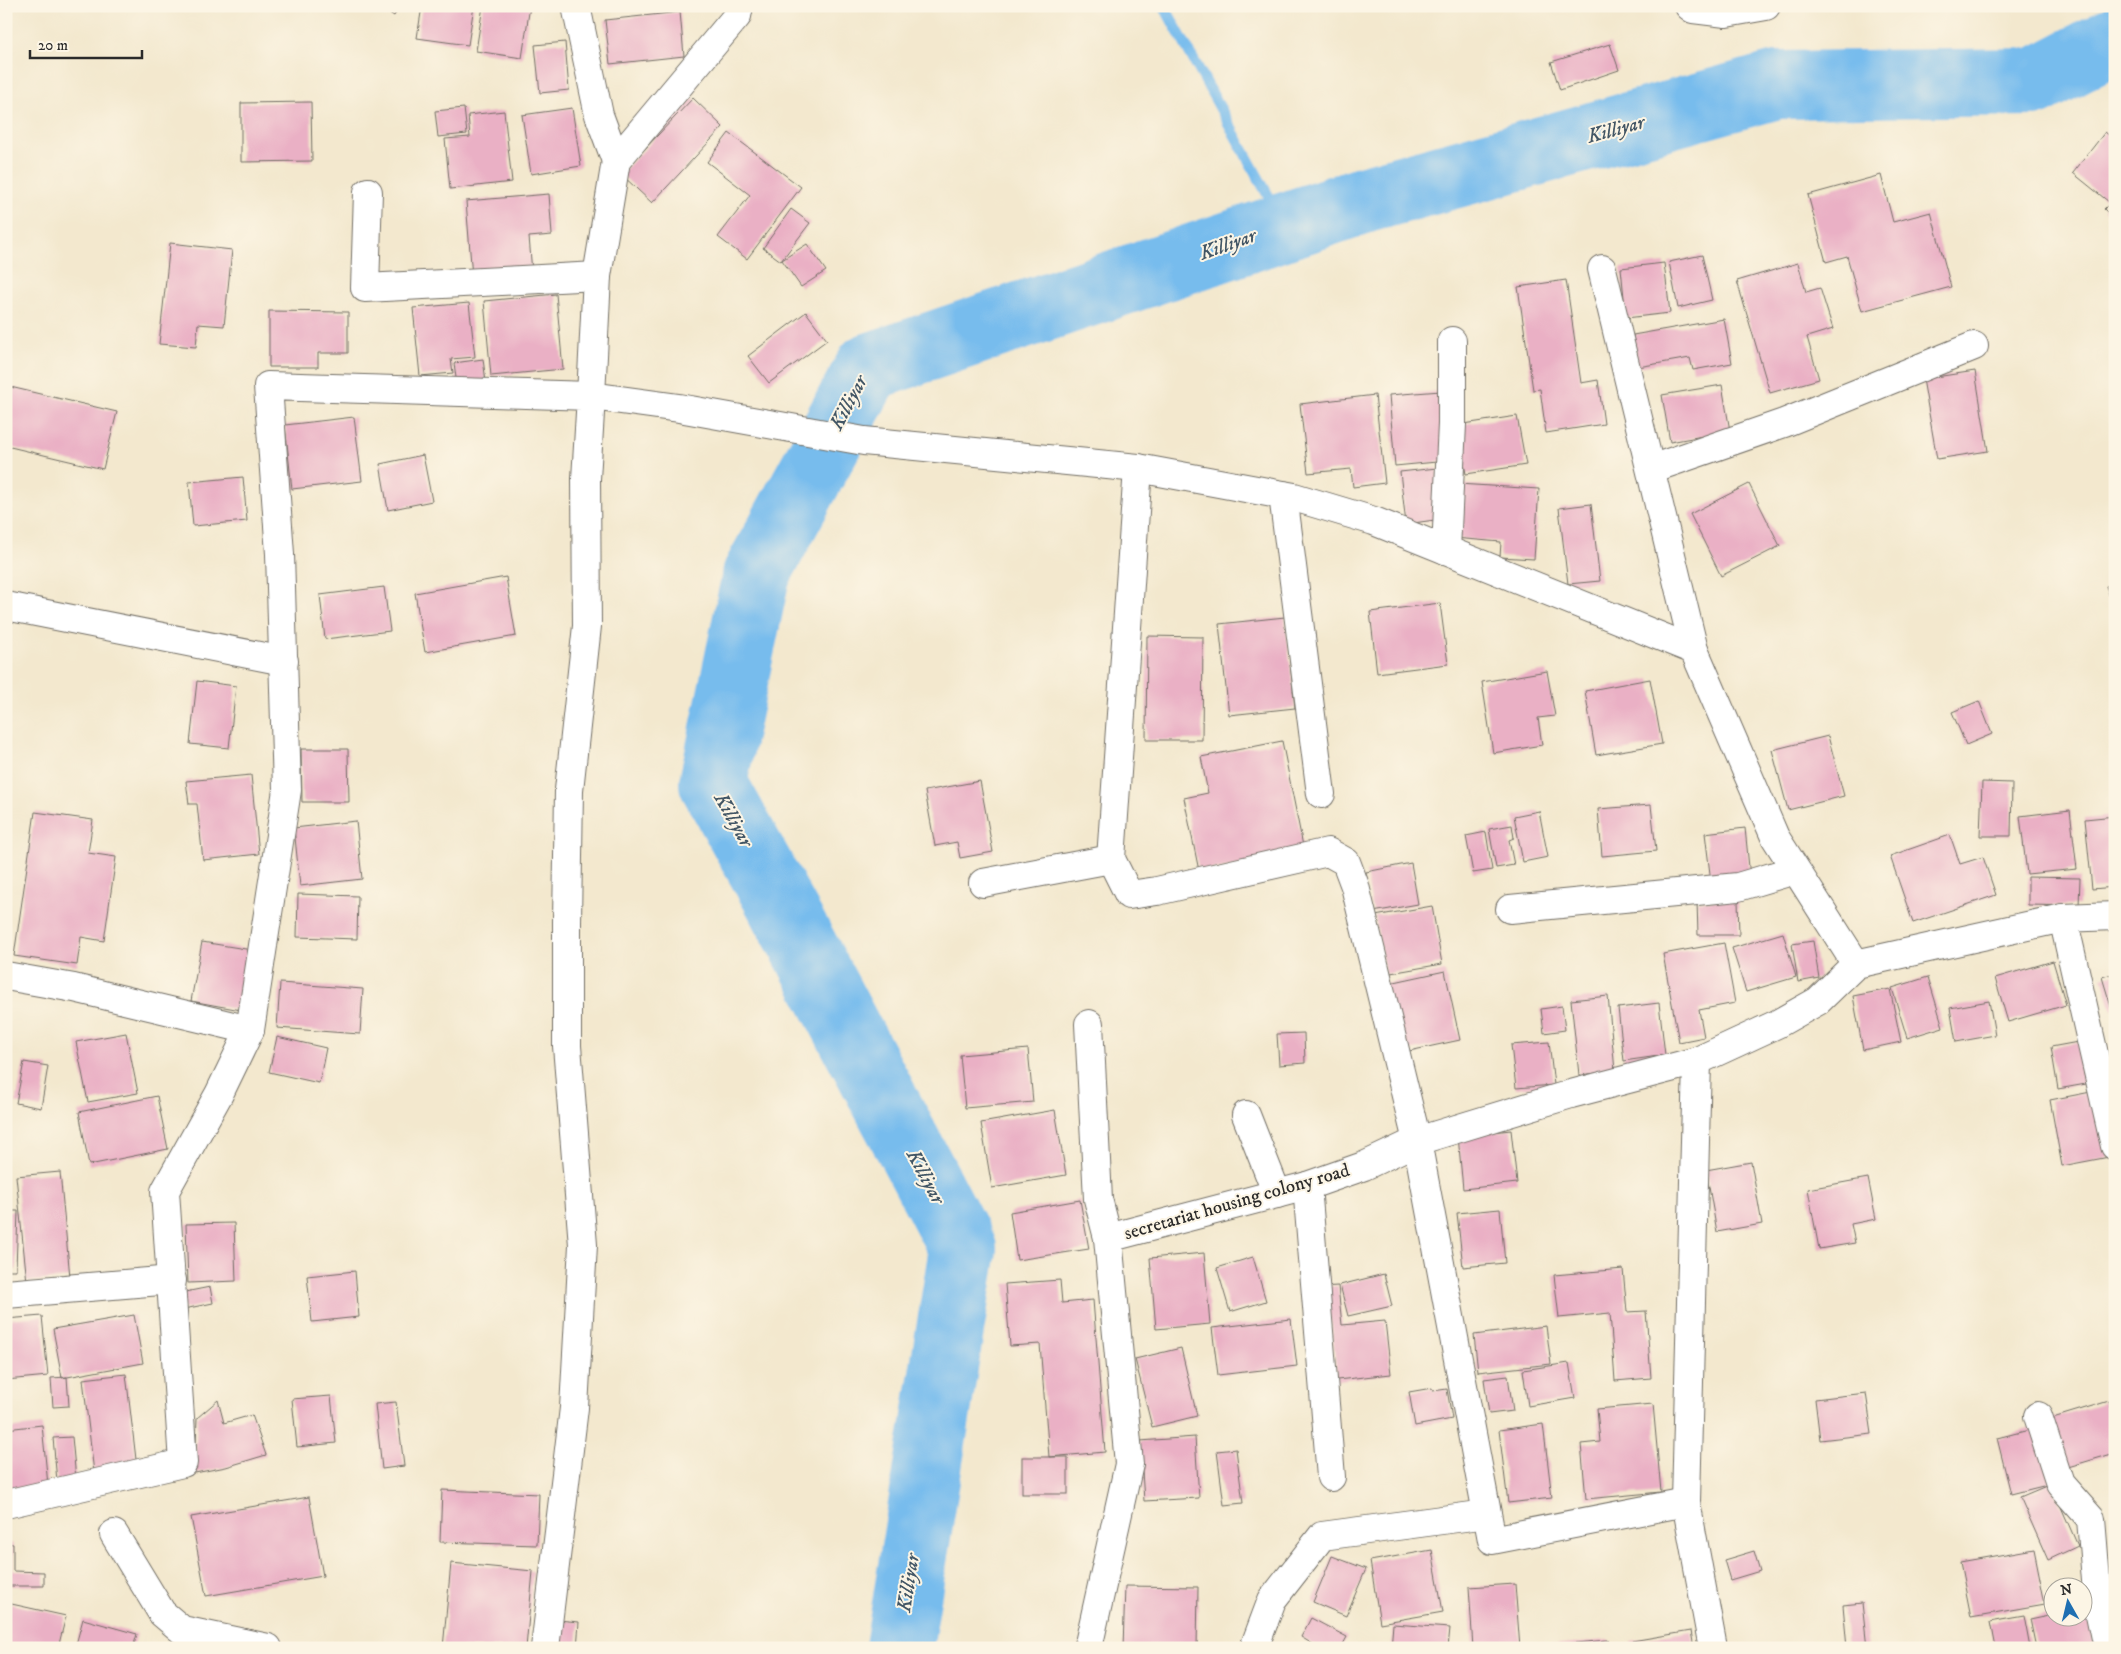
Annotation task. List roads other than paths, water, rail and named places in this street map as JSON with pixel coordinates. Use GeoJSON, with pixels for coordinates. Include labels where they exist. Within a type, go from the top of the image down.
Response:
{"type":"FeatureCollection","features":[{"type":"Feature","properties":{"kind":"street"},"geometry":{"type":"LineString","coordinates":[[545,1648],[574,1408],[583,1245],[566,1046],[569,790],[586,626],[586,479],[597,276],[616,161],[599,115],[576,6]]}},
{"type":"Feature","properties":{"kind":"street"},"geometry":{"type":"LineString","coordinates":[[616,161],[737,16],[739,6]]}},
{"type":"Feature","properties":{"kind":"street"},"geometry":{"type":"LineString","coordinates":[[1689,6],[1693,9],[1726,13],[1766,6]]}},
{"type":"Feature","properties":{"kind":"street"},"geometry":{"type":"LineString","coordinates":[[368,192],[365,288],[597,276]]}},
{"type":"Feature","properties":{"kind":"street"},"geometry":{"type":"LineString","coordinates":[[1602,269],[1652,469],[1694,650],[1774,837],[1856,964],[2063,918],[2115,916]]}},
{"type":"Feature","properties":{"kind":"street"},"geometry":{"type":"LineString","coordinates":[[1446,550],[1452,424],[1452,341]]}},
{"type":"Feature","properties":{"kind":"street"},"geometry":{"type":"LineString","coordinates":[[1652,469],[1784,423],[1974,346]]}},
{"type":"Feature","properties":{"kind":"street"},"geometry":{"type":"LineString","coordinates":[[6,1504],[183,1463],[166,1191],[219,1094],[250,1030],[287,790],[280,554],[268,386],[591,396],[864,441],[1138,468],[1283,495],[1374,521],[1694,650]]}},
{"type":"Feature","properties":{"kind":"street"},"geometry":{"type":"LineString","coordinates":[[1138,468],[1111,859],[1129,895],[1157,891],[1328,852],[1346,862],[1355,886],[1417,1141],[1492,1540],[1686,1502]]}},
{"type":"Feature","properties":{"kind":"street"},"geometry":{"type":"LineString","coordinates":[[1283,495],[1321,794]]}},
{"type":"Feature","properties":{"kind":"street"},"geometry":{"type":"LineString","coordinates":[[6,606],[284,661]]}},
{"type":"Feature","properties":{"kind":"street"},"geometry":{"type":"LineString","coordinates":[[983,883],[1111,859]]}},
{"type":"Feature","properties":{"kind":"street"},"geometry":{"type":"LineString","coordinates":[[1510,909],[1738,887],[1795,870]]}},
{"type":"Feature","properties":{"kind":"street"},"geometry":{"type":"LineString","coordinates":[[2063,918],[2115,1146]]}},
{"type":"Feature","properties":{"kind":"street","name":"secretariat housing colony road"},"geometry":{"type":"LineString","coordinates":[[1088,1648],[1129,1464],[1108,1238],[1307,1186],[1364,1166],[1417,1141],[1571,1094],[1697,1061],[1777,1024],[1818,1000],[1856,964]]}},
{"type":"Feature","properties":{"kind":"street"},"geometry":{"type":"LineString","coordinates":[[6,976],[74,988],[250,1030]]}},
{"type":"Feature","properties":{"kind":"street"},"geometry":{"type":"LineString","coordinates":[[1089,1024],[1098,1199],[1108,1238]]}},
{"type":"Feature","properties":{"kind":"street"},"geometry":{"type":"LineString","coordinates":[[1697,1061],[1686,1502],[1713,1648]]}},
{"type":"Feature","properties":{"kind":"street"},"geometry":{"type":"LineString","coordinates":[[1246,1115],[1277,1194]]}},
{"type":"Feature","properties":{"kind":"street"},"geometry":{"type":"LineString","coordinates":[[1307,1186],[1331,1477]]}},
{"type":"Feature","properties":{"kind":"street"},"geometry":{"type":"LineString","coordinates":[[6,1294],[172,1280]]}},
{"type":"Feature","properties":{"kind":"street"},"geometry":{"type":"LineString","coordinates":[[2038,1416],[2060,1484],[2091,1519],[2098,1605],[2106,1648]]}},
{"type":"Feature","properties":{"kind":"street"},"geometry":{"type":"LineString","coordinates":[[1254,1648],[1272,1600],[1322,1536],[1487,1514]]}},
{"type":"Feature","properties":{"kind":"street"},"geometry":{"type":"LineString","coordinates":[[114,1534],[162,1613],[182,1630],[268,1648]]}},
{"type":"Feature","properties":{"kind":"waterway"},"geometry":{"type":"LineString","coordinates":[[1164,6],[1285,226]]}},
{"type":"Feature","properties":{"kind":"waterway","name":"Killiyar"},"geometry":{"type":"LineString","coordinates":[[899,1648],[963,1249],[804,947],[713,783],[756,575],[869,367],[1366,199],[1777,85],[2035,82],[2115,40]]}}]}
